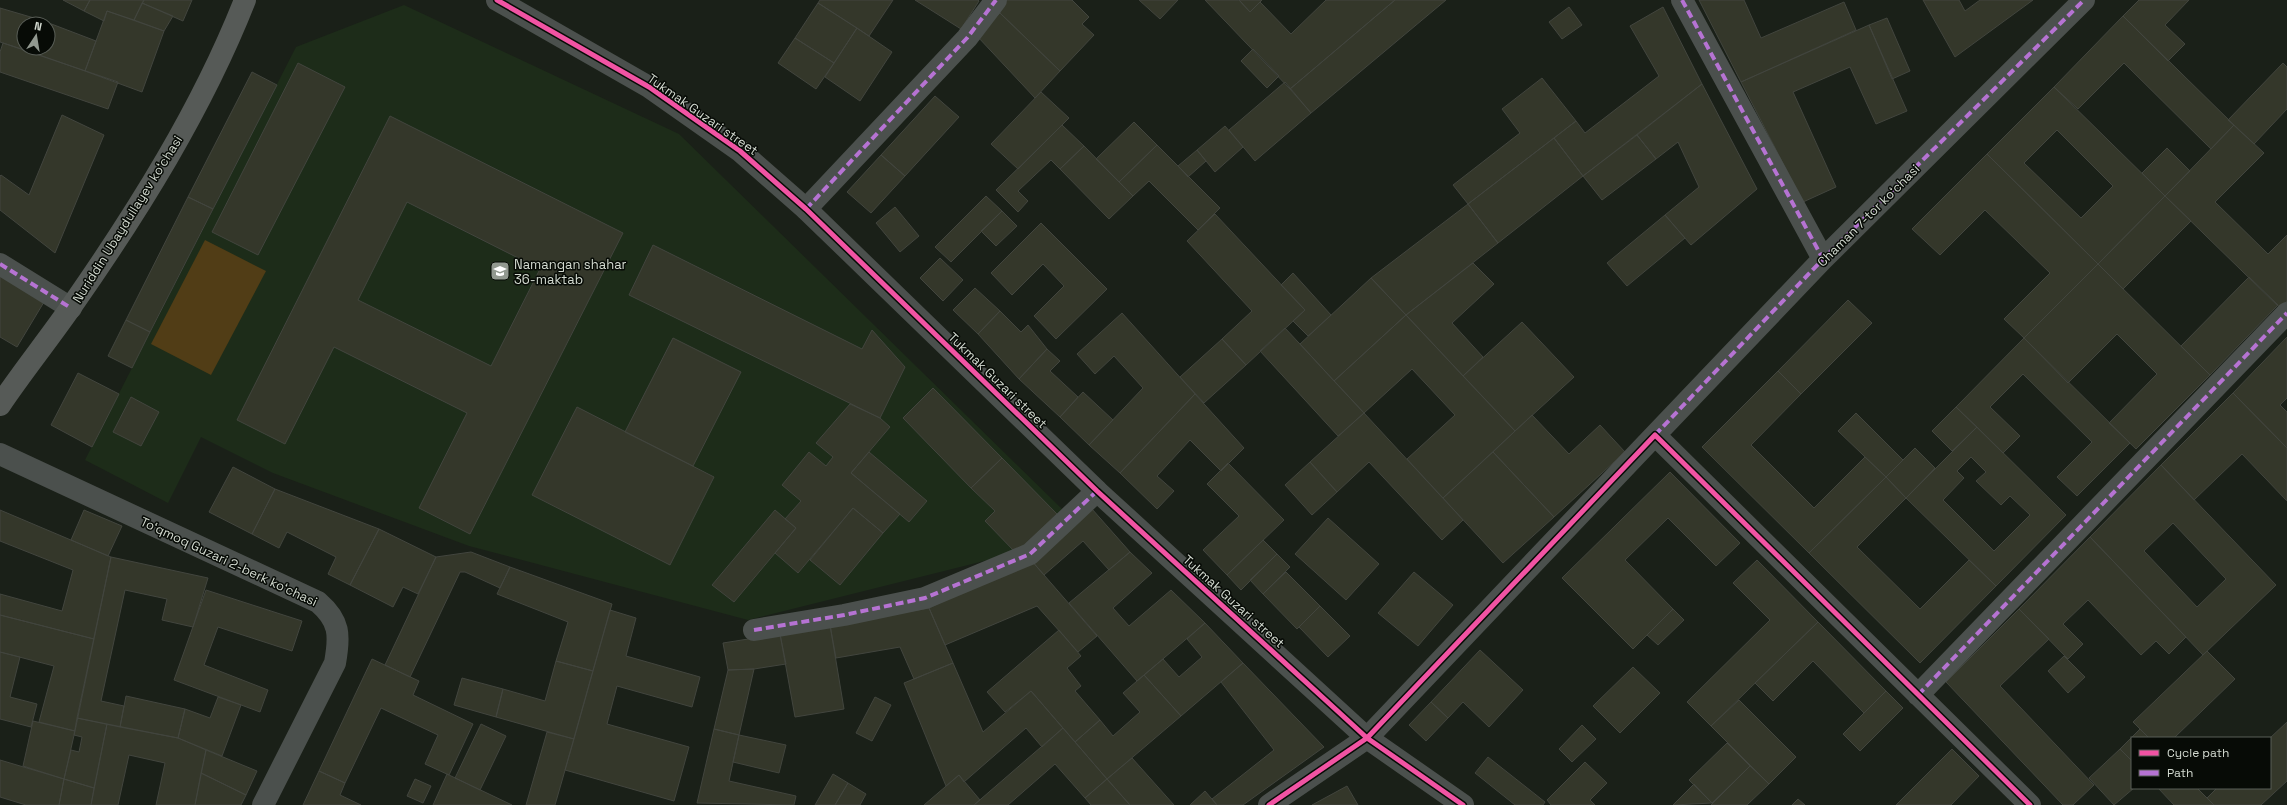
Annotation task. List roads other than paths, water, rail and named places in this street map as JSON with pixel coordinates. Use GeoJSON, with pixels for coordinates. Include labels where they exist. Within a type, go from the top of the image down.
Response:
{"type":"FeatureCollection","features":[{"type":"Feature","properties":{"kind":"main road","name":"Nuriddin Ubaydullayev koʻchasi"},"geometry":{"type":"LineString","coordinates":[[0,405],[71,308],[166,160],[226,49],[245,0]]}},
{"type":"Feature","properties":{"kind":"street","name":"Tukmak Guzari street"},"geometry":{"type":"LineString","coordinates":[[497,0],[649,88],[740,151],[806,209],[1097,491],[1367,738],[1463,805]]}},
{"type":"Feature","properties":{"kind":"street"},"geometry":{"type":"LineString","coordinates":[[806,209],[967,38],[996,0]]}},
{"type":"Feature","properties":{"kind":"street"},"geometry":{"type":"LineString","coordinates":[[1682,0],[1823,259]]}},
{"type":"Feature","properties":{"kind":"street","name":"Chaman 7-tor koʻchasi"},"geometry":{"type":"LineString","coordinates":[[1269,805],[1367,738],[1823,259],[2084,0]]}},
{"type":"Feature","properties":{"kind":"street"},"geometry":{"type":"LineString","coordinates":[[0,264],[71,308]]}},
{"type":"Feature","properties":{"kind":"street"},"geometry":{"type":"LineString","coordinates":[[1918,695],[2287,312]]}},
{"type":"Feature","properties":{"kind":"street"},"geometry":{"type":"LineString","coordinates":[[1655,435],[2030,805]]}},
{"type":"Feature","properties":{"kind":"street","name":"Toʻqmoq Guzari 2-berk koʻchasi"},"geometry":{"type":"LineString","coordinates":[[0,454],[318,602],[326,609],[334,620],[339,640],[335,663],[263,805]]}},
{"type":"Feature","properties":{"kind":"street"},"geometry":{"type":"LineString","coordinates":[[754,630],[844,616],[925,598],[1030,554],[1097,491]]}},
{"type":"Feature","properties":{"kind":"place","name":"Namangan shahar 36-maktab"},"geometry":{"type":"Point","coordinates":[500,271]}}]}
